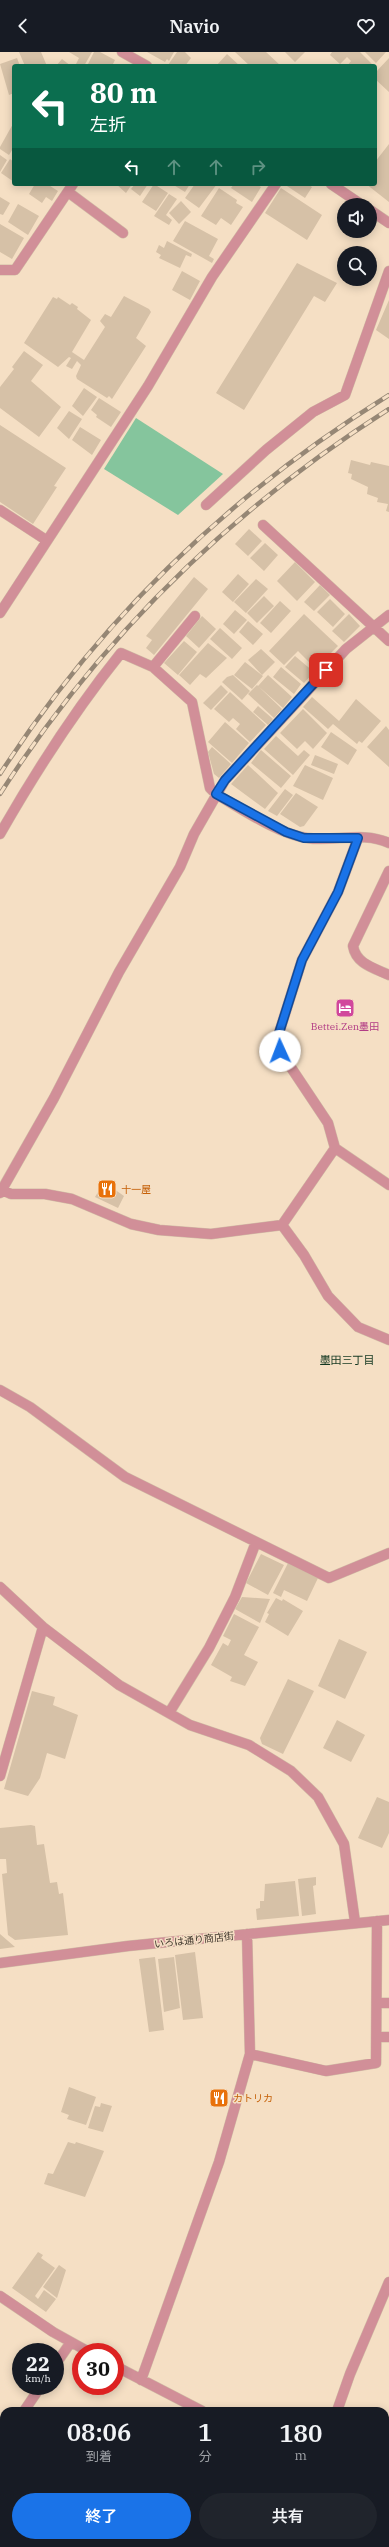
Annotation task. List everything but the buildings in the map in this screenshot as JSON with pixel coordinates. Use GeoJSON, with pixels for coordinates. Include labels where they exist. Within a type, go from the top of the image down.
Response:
{"type":"FeatureCollection","features":[{"type":"Feature","properties":{"kind":"street"},"geometry":{"type":"LineString","coordinates":[[122,52],[143,64]]}},
{"type":"Feature","properties":{"kind":"street"},"geometry":{"type":"LineString","coordinates":[[0,613],[46,540],[148,386],[212,277],[275,186]]}},
{"type":"Feature","properties":{"kind":"street"},"geometry":{"type":"LineString","coordinates":[[334,186],[352,198]]}},
{"type":"Feature","properties":{"kind":"street"},"geometry":{"type":"LineString","coordinates":[[0,270],[15,270],[71,188],[123,233]]}},
{"type":"Feature","properties":{"kind":"street"},"geometry":{"type":"LineString","coordinates":[[377,215],[389,223]]}},
{"type":"Feature","properties":{"kind":"street"},"geometry":{"type":"LineString","coordinates":[[206,505],[266,450],[313,412],[345,395],[389,271]]}},
{"type":"Feature","properties":{"kind":"street"},"geometry":{"type":"LineString","coordinates":[[0,510],[46,540]]}},
{"type":"Feature","properties":{"kind":"street"},"geometry":{"type":"LineString","coordinates":[[263,525],[389,641]]}},
{"type":"Feature","properties":{"kind":"street"},"geometry":{"type":"LineString","coordinates":[[336,1148],[282,1225],[211,1234],[158,1230],[131,1224],[72,1199],[45,1194],[11,1194],[1,1191],[86,1038],[119,972],[180,867],[194,834],[225,780],[346,649],[389,615]]}},
{"type":"Feature","properties":{"kind":"street"},"geometry":{"type":"LineString","coordinates":[[153,667],[195,616]]}},
{"type":"Feature","properties":{"kind":"street"},"geometry":{"type":"LineString","coordinates":[[0,834],[19,801],[93,688],[121,653],[153,667],[192,702],[210,788],[216,794],[286,832],[304,838],[377,838],[389,843]]}},
{"type":"Feature","properties":{"kind":"street"},"geometry":{"type":"LineString","coordinates":[[358,838],[338,892],[302,960],[279,1033],[280,1051],[328,1123],[336,1148],[389,1185]]}},
{"type":"Feature","properties":{"kind":"street"},"geometry":{"type":"LineString","coordinates":[[389,871],[353,946],[354,954],[360,962],[389,975]]}},
{"type":"Feature","properties":{"kind":"street"},"geometry":{"type":"LineString","coordinates":[[282,1225],[304,1255],[328,1296],[358,1327],[389,1340]]}},
{"type":"Feature","properties":{"kind":"street"},"geometry":{"type":"LineString","coordinates":[[0,1390],[30,1407],[125,1477],[329,1578],[389,1553]]}},
{"type":"Feature","properties":{"kind":"street"},"geometry":{"type":"LineString","coordinates":[[169,1713],[209,1648],[235,1597],[256,1542]]}},
{"type":"Feature","properties":{"kind":"street"},"geometry":{"type":"LineString","coordinates":[[0,1587],[43,1628],[119,1685],[190,1725],[249,1745],[266,1754],[291,1771],[318,1797],[346,1851],[355,1922]]}},
{"type":"Feature","properties":{"kind":"street"},"geometry":{"type":"LineString","coordinates":[[0,1776],[43,1628]]}},
{"type":"Feature","properties":{"kind":"street","name":"いろは通り商店街"},"geometry":{"type":"LineString","coordinates":[[0,1963],[355,1922],[389,1920]]}},
{"type":"Feature","properties":{"kind":"street"},"geometry":{"type":"LineString","coordinates":[[250,2054],[326,2071],[376,2063],[377,1921]]}},
{"type":"Feature","properties":{"kind":"street"},"geometry":{"type":"LineString","coordinates":[[141,2380],[219,2162],[250,2054],[247,1934]]}},
{"type":"Feature","properties":{"kind":"street"},"geometry":{"type":"LineString","coordinates":[[377,2003],[389,2003]]}},
{"type":"Feature","properties":{"kind":"street"},"geometry":{"type":"LineString","coordinates":[[377,2037],[389,2037]]}},
{"type":"Feature","properties":{"kind":"street"},"geometry":{"type":"LineString","coordinates":[[338,2407],[350,2374],[389,2282]]}},
{"type":"Feature","properties":{"kind":"street"},"geometry":{"type":"LineString","coordinates":[[0,2296],[71,2342],[64,2352]]}},
{"type":"Feature","properties":{"kind":"street"},"geometry":{"type":"LineString","coordinates":[[124,2371],[194,2407]]}},
{"type":"Feature","properties":{"kind":"street"},"geometry":{"type":"LineString","coordinates":[[27,2407],[35,2395]]}},
{"type":"Feature","properties":{"kind":"green space"},"geometry":{"type":"Polygon","coordinates":[[[136,418],[223,474],[178,515],[104,469],[136,418]]]}},
{"type":"Feature","properties":{"kind":"railway"},"geometry":{"type":"LineString","coordinates":[[0,774],[39,717],[81,663],[126,612],[174,563],[224,517],[276,473],[389,395]]}},
{"type":"Feature","properties":{"kind":"railway"},"geometry":{"type":"LineString","coordinates":[[0,794],[39,736],[81,682],[126,630],[174,580],[224,533],[276,489],[331,448],[389,409]]}},
{"type":"Feature","properties":{"kind":"place","name":"Bettei.Zen墨田"},"geometry":{"type":"Point","coordinates":[345,1008]}},
{"type":"Feature","properties":{"kind":"place","name":"十一屋"},"geometry":{"type":"Point","coordinates":[107,1189]}},
{"type":"Feature","properties":{"kind":"place","name":"カトリカ"},"geometry":{"type":"Point","coordinates":[219,2098]}},
{"type":"Feature","properties":{"kind":"district","name":"墨田三丁目"},"geometry":{"type":"Point","coordinates":[347,1360]}},
{"type":"Feature","properties":{"kind":"route"},"geometry":{"type":"LineString","coordinates":[[280,1051],[279,1033],[302,960],[338,892],[358,838],[304,838],[286,832],[216,794],[225,780],[326,670]]}}]}
